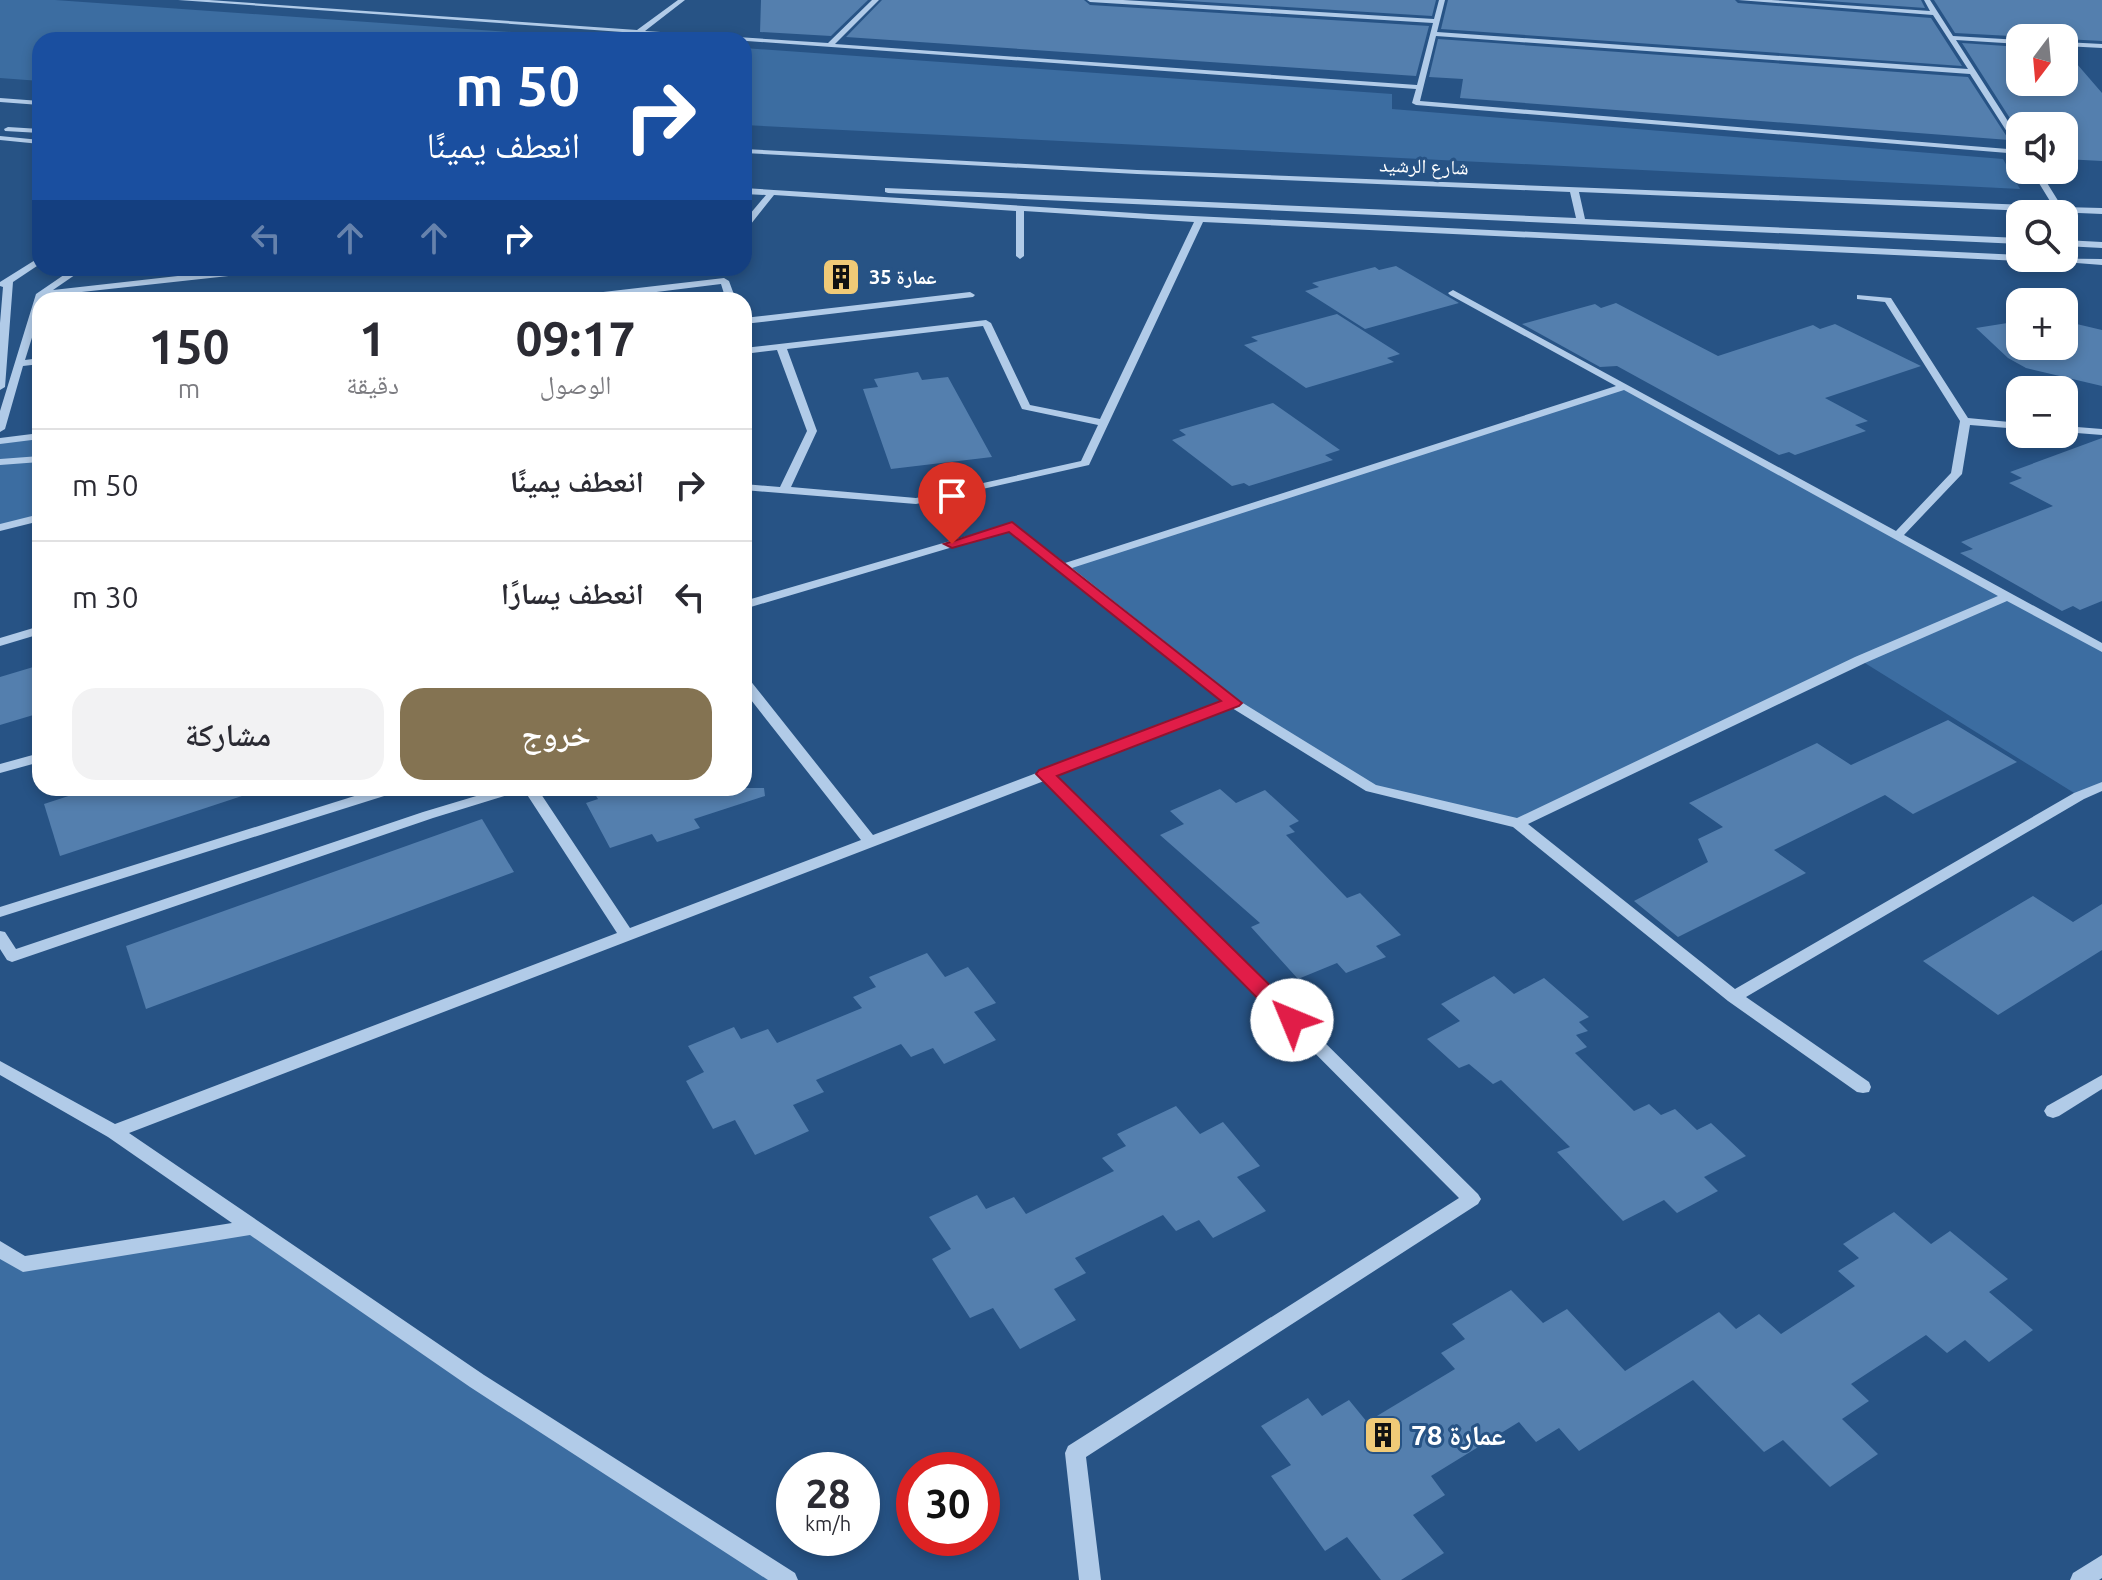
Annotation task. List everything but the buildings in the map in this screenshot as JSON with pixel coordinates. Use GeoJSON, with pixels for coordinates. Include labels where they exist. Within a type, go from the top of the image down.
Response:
{"type":"FeatureCollection","features":[{"type":"Feature","properties":{"kind":"street"},"geometry":{"type":"LineString","coordinates":[[181,0],[639,32],[682,0]]}},
{"type":"Feature","properties":{"kind":"street"},"geometry":{"type":"LineString","coordinates":[[829,46],[876,0]]}},
{"type":"Feature","properties":{"kind":"street"},"geometry":{"type":"LineString","coordinates":[[1090,0],[1437,21]]}},
{"type":"Feature","properties":{"kind":"street"},"geometry":{"type":"LineString","coordinates":[[1257,10],[1261,0]]}},
{"type":"Feature","properties":{"kind":"street"},"geometry":{"type":"LineString","coordinates":[[1442,0],[1416,103],[2006,151]]}},
{"type":"Feature","properties":{"kind":"street"},"geometry":{"type":"LineString","coordinates":[[1741,0],[1936,13]]}},
{"type":"Feature","properties":{"kind":"street"},"geometry":{"type":"LineString","coordinates":[[1927,0],[2006,124]]}},
{"type":"Feature","properties":{"kind":"street"},"geometry":{"type":"LineString","coordinates":[[1434,34],[1973,72]]}},
{"type":"Feature","properties":{"kind":"street"},"geometry":{"type":"LineString","coordinates":[[1951,38],[2006,41]]}},
{"type":"Feature","properties":{"kind":"street"},"geometry":{"type":"LineString","coordinates":[[752,40],[1420,87]]}},
{"type":"Feature","properties":{"kind":"street"},"geometry":{"type":"LineString","coordinates":[[2078,45],[2102,46]]}},
{"type":"Feature","properties":{"kind":"street"},"geometry":{"type":"LineString","coordinates":[[0,100],[32,102]]}},
{"type":"Feature","properties":{"kind":"street"},"geometry":{"type":"LineString","coordinates":[[0,128],[32,130]]}},
{"type":"Feature","properties":{"kind":"street"},"geometry":{"type":"LineString","coordinates":[[0,138],[32,141]]}},
{"type":"Feature","properties":{"kind":"street","name":"شارع الرشيد"},"geometry":{"type":"LineString","coordinates":[[752,151],[1137,172],[2006,207]]}},
{"type":"Feature","properties":{"kind":"street"},"geometry":{"type":"LineString","coordinates":[[752,182],[2006,240]]}},
{"type":"Feature","properties":{"kind":"street"},"geometry":{"type":"LineString","coordinates":[[1574,190],[1581,222]]}},
{"type":"Feature","properties":{"kind":"street"},"geometry":{"type":"LineString","coordinates":[[752,192],[1200,219],[2006,257]]}},
{"type":"Feature","properties":{"kind":"street"},"geometry":{"type":"LineString","coordinates":[[752,217],[772,193]]}},
{"type":"Feature","properties":{"kind":"street"},"geometry":{"type":"LineString","coordinates":[[1020,209],[1020,256]]}},
{"type":"Feature","properties":{"kind":"street","name":"شارع الرشيد"},"geometry":{"type":"LineString","coordinates":[[2078,210],[2102,211]]}},
{"type":"Feature","properties":{"kind":"street"},"geometry":{"type":"LineString","coordinates":[[752,488],[916,501],[1085,463],[1200,219]]}},
{"type":"Feature","properties":{"kind":"street"},"geometry":{"type":"LineString","coordinates":[[2078,244],[2102,245]]}},
{"type":"Feature","properties":{"kind":"street"},"geometry":{"type":"LineString","coordinates":[[2078,261],[2102,262]]}},
{"type":"Feature","properties":{"kind":"street"},"geometry":{"type":"LineString","coordinates":[[0,387],[4,283],[32,265]]}},
{"type":"Feature","properties":{"kind":"street"},"geometry":{"type":"LineString","coordinates":[[44,292],[68,276]]}},
{"type":"Feature","properties":{"kind":"street"},"geometry":{"type":"LineString","coordinates":[[59,292],[202,276]]}},
{"type":"Feature","properties":{"kind":"street"},"geometry":{"type":"LineString","coordinates":[[724,276],[728,292]]}},
{"type":"Feature","properties":{"kind":"street"},"geometry":{"type":"LineString","coordinates":[[635,292],[724,281]]}},
{"type":"Feature","properties":{"kind":"street"},"geometry":{"type":"LineString","coordinates":[[1453,293],[2102,648]]}},
{"type":"Feature","properties":{"kind":"street"},"geometry":{"type":"LineString","coordinates":[[752,320],[970,295]]}},
{"type":"Feature","properties":{"kind":"street"},"geometry":{"type":"LineString","coordinates":[[1860,297],[1888,300],[1965,421],[1956,474],[1897,536]]}},
{"type":"Feature","properties":{"kind":"street"},"geometry":{"type":"LineString","coordinates":[[0,429],[32,323]]}},
{"type":"Feature","properties":{"kind":"street"},"geometry":{"type":"LineString","coordinates":[[752,350],[986,323],[1026,407],[1103,423]]}},
{"type":"Feature","properties":{"kind":"street"},"geometry":{"type":"LineString","coordinates":[[781,347],[812,431],[784,491]]}},
{"type":"Feature","properties":{"kind":"street"},"geometry":{"type":"LineString","coordinates":[[19,364],[32,362]]}},
{"type":"Feature","properties":{"kind":"street"},"geometry":{"type":"LineString","coordinates":[[1063,567],[1624,387]]}},
{"type":"Feature","properties":{"kind":"street"},"geometry":{"type":"LineString","coordinates":[[1965,421],[2006,425]]}},
{"type":"Feature","properties":{"kind":"street"},"geometry":{"type":"LineString","coordinates":[[2078,430],[2102,432]]}},
{"type":"Feature","properties":{"kind":"street"},"geometry":{"type":"LineString","coordinates":[[0,441],[32,437]]}},
{"type":"Feature","properties":{"kind":"street"},"geometry":{"type":"LineString","coordinates":[[0,462],[32,460]]}},
{"type":"Feature","properties":{"kind":"street"},"geometry":{"type":"LineString","coordinates":[[0,528],[32,519]]}},
{"type":"Feature","properties":{"kind":"street"},"geometry":{"type":"LineString","coordinates":[[752,603],[1012,526],[1233,703],[1371,788],[1518,823],[1734,997],[1863,1087]]}},
{"type":"Feature","properties":{"kind":"street"},"geometry":{"type":"LineString","coordinates":[[1518,823],[1860,660],[2009,596]]}},
{"type":"Feature","properties":{"kind":"street"},"geometry":{"type":"LineString","coordinates":[[0,642],[32,632]]}},
{"type":"Feature","properties":{"kind":"street"},"geometry":{"type":"LineString","coordinates":[[752,692],[870,841]]}},
{"type":"Feature","properties":{"kind":"street"},"geometry":{"type":"LineString","coordinates":[[114,1132],[1233,703]]}},
{"type":"Feature","properties":{"kind":"street"},"geometry":{"type":"LineString","coordinates":[[0,769],[32,759]]}},
{"type":"Feature","properties":{"kind":"street"},"geometry":{"type":"LineString","coordinates":[[1045,774],[1472,1199],[1075,1453],[1090,1580]]}},
{"type":"Feature","properties":{"kind":"street"},"geometry":{"type":"LineString","coordinates":[[1734,997],[2079,796],[2102,786]]}},
{"type":"Feature","properties":{"kind":"street"},"geometry":{"type":"LineString","coordinates":[[0,912],[370,796]]}},
{"type":"Feature","properties":{"kind":"street"},"geometry":{"type":"LineString","coordinates":[[0,936],[12,956],[492,796]]}},
{"type":"Feature","properties":{"kind":"street"},"geometry":{"type":"LineString","coordinates":[[535,796],[626,935]]}},
{"type":"Feature","properties":{"kind":"street"},"geometry":{"type":"LineString","coordinates":[[0,1067],[114,1132],[477,1381],[787,1580]]}},
{"type":"Feature","properties":{"kind":"street"},"geometry":{"type":"LineString","coordinates":[[2053,1111],[2102,1081]]}},
{"type":"Feature","properties":{"kind":"street"},"geometry":{"type":"LineString","coordinates":[[0,1249],[23,1264],[252,1227]]}},
{"type":"Feature","properties":{"kind":"street"},"geometry":{"type":"LineString","coordinates":[[2081,1580],[2102,1565]]}},
{"type":"Feature","properties":{"kind":"shaded area"},"geometry":{"type":"Polygon","coordinates":[[[0,0],[55,0],[510,32],[32,32],[32,80],[0,78],[0,0]]]}},
{"type":"Feature","properties":{"kind":"shaded area"},"geometry":{"type":"Polygon","coordinates":[[[752,49],[1392,94],[1392,109],[2003,159],[2006,184],[2017,184],[2020,189],[752,125],[752,49]]]}},
{"type":"Feature","properties":{"kind":"shaded area"},"geometry":{"type":"Polygon","coordinates":[[[1624,387],[2102,647],[2102,784],[2079,796],[1860,660],[1518,823],[1371,788],[1233,703],[1063,567],[1624,387]]]}},
{"type":"Feature","properties":{"kind":"shaded area"},"geometry":{"type":"Polygon","coordinates":[[[32,437],[32,519],[0,528],[0,441],[32,437]]]}},
{"type":"Feature","properties":{"kind":"shaded area"},"geometry":{"type":"Polygon","coordinates":[[[252,1227],[787,1580],[0,1580],[0,1249],[24,1264],[252,1227]]]}},
{"type":"Feature","properties":{"kind":"place","name":"عمارة 35"},"geometry":{"type":"Point","coordinates":[841,277]}},
{"type":"Feature","properties":{"kind":"place","name":"عمارة 78"},"geometry":{"type":"Point","coordinates":[1383,1435]}},
{"type":"Feature","properties":{"kind":"route"},"geometry":{"type":"LineString","coordinates":[[952,544],[1012,526],[1233,703],[1045,774],[1292,1020]]}}]}
